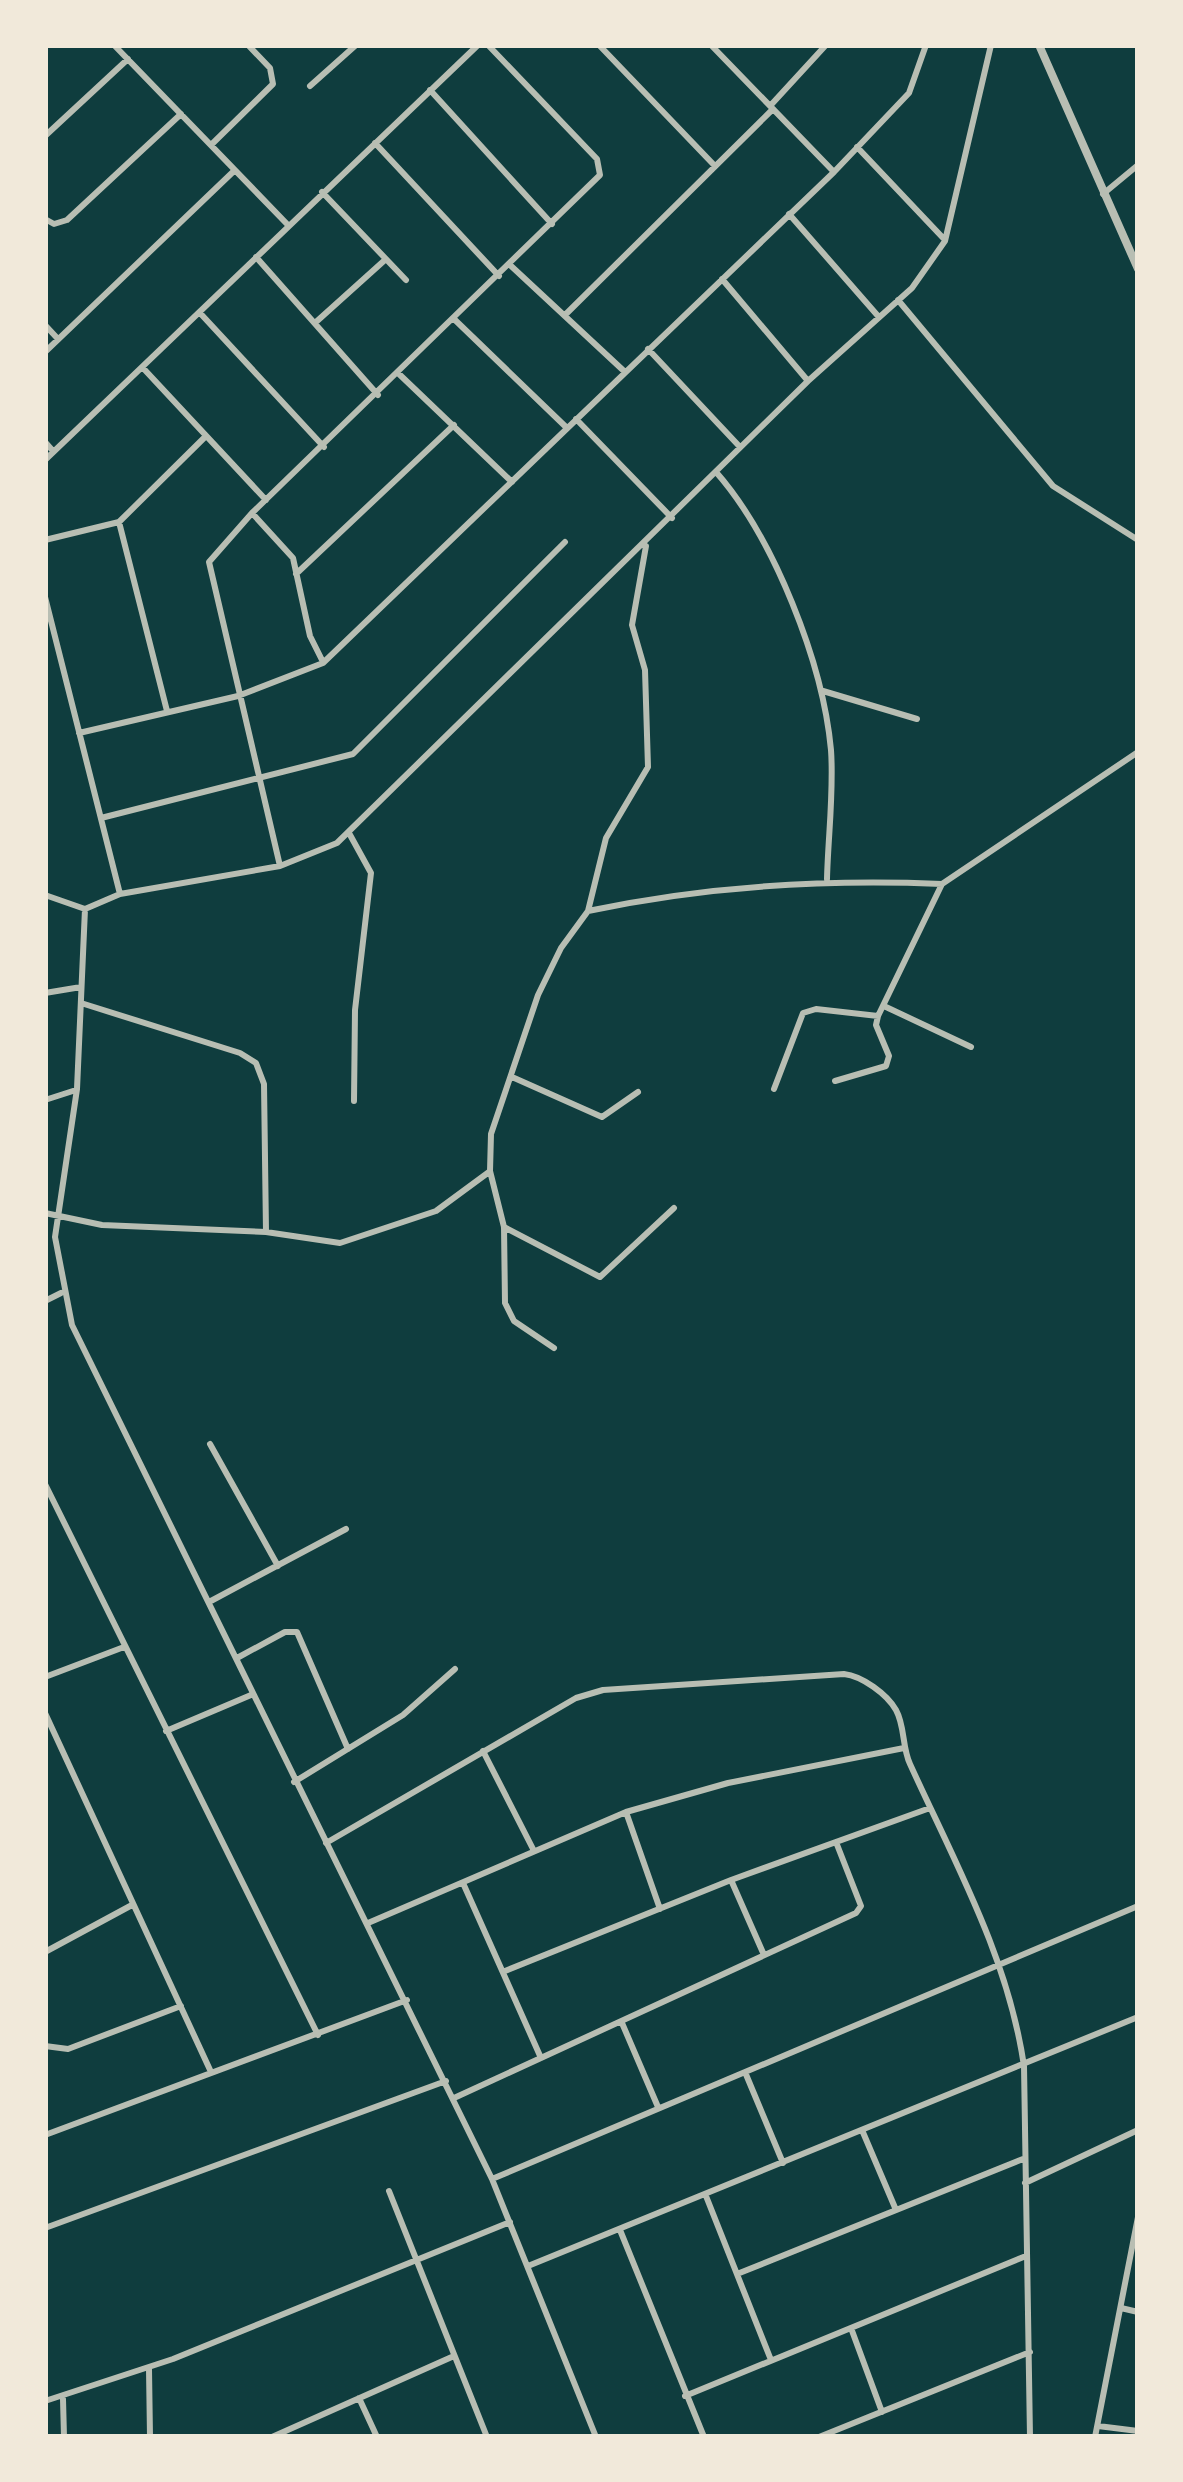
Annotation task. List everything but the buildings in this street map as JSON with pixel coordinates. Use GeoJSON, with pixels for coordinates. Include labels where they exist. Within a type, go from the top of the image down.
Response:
{"type":"FeatureCollection","features":[{"type":"Feature","properties":{"kind":"street"},"geometry":{"type":"LineString","coordinates":[[115,45],[287,224]]}},
{"type":"Feature","properties":{"kind":"street"},"geometry":{"type":"LineString","coordinates":[[211,145],[273,84],[270,68],[248,45]]}},
{"type":"Feature","properties":{"kind":"street"},"geometry":{"type":"LineString","coordinates":[[310,86],[356,45]]}},
{"type":"Feature","properties":{"kind":"street"},"geometry":{"type":"LineString","coordinates":[[45,460],[478,45]]}},
{"type":"Feature","properties":{"kind":"street"},"geometry":{"type":"LineString","coordinates":[[280,866],[209,562],[252,513],[325,448],[595,182],[600,167],[488,45]]}},
{"type":"Feature","properties":{"kind":"street"},"geometry":{"type":"LineString","coordinates":[[599,45],[714,165]]}},
{"type":"Feature","properties":{"kind":"street"},"geometry":{"type":"LineString","coordinates":[[566,314],[771,108],[826,45]]}},
{"type":"Feature","properties":{"kind":"street"},"geometry":{"type":"LineString","coordinates":[[79,734],[238,696],[323,663],[834,172],[909,93],[926,45]]}},
{"type":"Feature","properties":{"kind":"street"},"geometry":{"type":"LineString","coordinates":[[45,895],[85,909],[120,894],[280,866],[349,833],[740,447],[898,300],[946,241],[991,45]]}},
{"type":"Feature","properties":{"kind":"street"},"geometry":{"type":"LineString","coordinates":[[1039,45],[1138,268]]}},
{"type":"Feature","properties":{"kind":"street"},"geometry":{"type":"LineString","coordinates":[[716,47],[834,172]]}},
{"type":"Feature","properties":{"kind":"street"},"geometry":{"type":"LineString","coordinates":[[45,136],[128,59]]}},
{"type":"Feature","properties":{"kind":"street"},"geometry":{"type":"LineString","coordinates":[[430,90],[552,224]]}},
{"type":"Feature","properties":{"kind":"street"},"geometry":{"type":"LineString","coordinates":[[45,219],[53,224],[67,220],[181,114]]}},
{"type":"Feature","properties":{"kind":"street"},"geometry":{"type":"LineString","coordinates":[[375,142],[499,276]]}},
{"type":"Feature","properties":{"kind":"street"},"geometry":{"type":"LineString","coordinates":[[857,147],[946,241]]}},
{"type":"Feature","properties":{"kind":"street"},"geometry":{"type":"LineString","coordinates":[[1103,194],[1138,165]]}},
{"type":"Feature","properties":{"kind":"street"},"geometry":{"type":"LineString","coordinates":[[45,352],[235,170]]}},
{"type":"Feature","properties":{"kind":"street"},"geometry":{"type":"LineString","coordinates":[[322,192],[406,280]]}},
{"type":"Feature","properties":{"kind":"street"},"geometry":{"type":"LineString","coordinates":[[789,214],[879,317]]}},
{"type":"Feature","properties":{"kind":"street"},"geometry":{"type":"LineString","coordinates":[[256,256],[378,395]]}},
{"type":"Feature","properties":{"kind":"street"},"geometry":{"type":"LineString","coordinates":[[316,322],[386,259]]}},
{"type":"Feature","properties":{"kind":"street"},"geometry":{"type":"LineString","coordinates":[[510,265],[625,372]]}},
{"type":"Feature","properties":{"kind":"street"},"geometry":{"type":"LineString","coordinates":[[722,279],[808,381]]}},
{"type":"Feature","properties":{"kind":"street"},"geometry":{"type":"LineString","coordinates":[[898,300],[1053,486],[1138,540]]}},
{"type":"Feature","properties":{"kind":"street"},"geometry":{"type":"LineString","coordinates":[[200,313],[325,448]]}},
{"type":"Feature","properties":{"kind":"street"},"geometry":{"type":"LineString","coordinates":[[454,319],[567,428]]}},
{"type":"Feature","properties":{"kind":"street"},"geometry":{"type":"LineString","coordinates":[[45,325],[58,339]]}},
{"type":"Feature","properties":{"kind":"street"},"geometry":{"type":"LineString","coordinates":[[649,349],[740,447]]}},
{"type":"Feature","properties":{"kind":"street"},"geometry":{"type":"LineString","coordinates":[[143,368],[266,500]]}},
{"type":"Feature","properties":{"kind":"street"},"geometry":{"type":"LineString","coordinates":[[399,374],[512,482]]}},
{"type":"Feature","properties":{"kind":"street"},"geometry":{"type":"LineString","coordinates":[[577,419],[672,518]]}},
{"type":"Feature","properties":{"kind":"street"},"geometry":{"type":"LineString","coordinates":[[296,574],[454,424]]}},
{"type":"Feature","properties":{"kind":"street"},"geometry":{"type":"LineString","coordinates":[[45,540],[118,523],[206,436]]}},
{"type":"Feature","properties":{"kind":"street"},"geometry":{"type":"LineString","coordinates":[[45,442],[53,451]]}},
{"type":"Feature","properties":{"kind":"street"},"geometry":{"type":"LineString","coordinates":[[716,472],[750,519],[823,691],[831,754],[827,879]]}},
{"type":"Feature","properties":{"kind":"street"},"geometry":{"type":"LineString","coordinates":[[252,513],[292,558],[310,636],[323,663]]}},
{"type":"Feature","properties":{"kind":"street"},"geometry":{"type":"LineString","coordinates":[[118,523],[167,711]]}},
{"type":"Feature","properties":{"kind":"street"},"geometry":{"type":"LineString","coordinates":[[101,818],[353,754],[566,542]]}},
{"type":"Feature","properties":{"kind":"street"},"geometry":{"type":"LineString","coordinates":[[554,1348],[508,1313],[504,1227],[490,1172],[491,1134],[538,995],[560,948],[588,911],[606,838],[643,778],[650,754],[644,670],[632,626],[647,542]]}},
{"type":"Feature","properties":{"kind":"street"},"geometry":{"type":"LineString","coordinates":[[45,598],[120,894]]}},
{"type":"Feature","properties":{"kind":"street"},"geometry":{"type":"LineString","coordinates":[[823,691],[917,719]]}},
{"type":"Feature","properties":{"kind":"street"},"geometry":{"type":"LineString","coordinates":[[836,1081],[886,1066],[889,1056],[876,1024],[878,1016],[941,884],[1138,752]]}},
{"type":"Feature","properties":{"kind":"street"},"geometry":{"type":"LineString","coordinates":[[349,833],[371,872],[355,1010],[355,1100]]}},
{"type":"Feature","properties":{"kind":"street"},"geometry":{"type":"LineString","coordinates":[[588,911],[678,895],[827,879],[941,884]]}},
{"type":"Feature","properties":{"kind":"street"},"geometry":{"type":"LineString","coordinates":[[85,909],[77,1089],[55,1237],[61,1292],[72,1325],[294,1782],[446,2081],[492,2179],[596,2437]]}},
{"type":"Feature","properties":{"kind":"street"},"geometry":{"type":"LineString","coordinates":[[45,994],[81,987]]}},
{"type":"Feature","properties":{"kind":"street"},"geometry":{"type":"LineString","coordinates":[[81,1003],[240,1053],[256,1063],[264,1084],[266,1232]]}},
{"type":"Feature","properties":{"kind":"street"},"geometry":{"type":"LineString","coordinates":[[886,1006],[971,1047]]}},
{"type":"Feature","properties":{"kind":"street"},"geometry":{"type":"LineString","coordinates":[[774,1089],[803,1013],[816,1009],[878,1016]]}},
{"type":"Feature","properties":{"kind":"street"},"geometry":{"type":"LineString","coordinates":[[512,1077],[602,1118],[638,1092]]}},
{"type":"Feature","properties":{"kind":"street"},"geometry":{"type":"LineString","coordinates":[[45,1100],[77,1089]]}},
{"type":"Feature","properties":{"kind":"street"},"geometry":{"type":"LineString","coordinates":[[45,1213],[102,1225],[266,1232],[340,1244],[436,1211],[490,1172]]}},
{"type":"Feature","properties":{"kind":"street"},"geometry":{"type":"LineString","coordinates":[[504,1227],[600,1276],[674,1208]]}},
{"type":"Feature","properties":{"kind":"street"},"geometry":{"type":"LineString","coordinates":[[45,1301],[61,1292]]}},
{"type":"Feature","properties":{"kind":"street"},"geometry":{"type":"LineString","coordinates":[[210,1444],[278,1566]]}},
{"type":"Feature","properties":{"kind":"street"},"geometry":{"type":"LineString","coordinates":[[45,1484],[318,2035]]}},
{"type":"Feature","properties":{"kind":"street"},"geometry":{"type":"LineString","coordinates":[[209,1602],[346,1528]]}},
{"type":"Feature","properties":{"kind":"street"},"geometry":{"type":"LineString","coordinates":[[236,1658],[285,1632],[297,1632],[348,1749]]}},
{"type":"Feature","properties":{"kind":"street"},"geometry":{"type":"LineString","coordinates":[[45,1677],[124,1647]]}},
{"type":"Feature","properties":{"kind":"street"},"geometry":{"type":"LineString","coordinates":[[294,1782],[403,1715],[455,1670]]}},
{"type":"Feature","properties":{"kind":"street"},"geometry":{"type":"LineString","coordinates":[[326,1844],[576,1698],[603,1690],[844,1674],[858,1677],[895,1707],[904,1748],[1001,1964],[1016,2009],[1024,2066],[1030,2437]]}},
{"type":"Feature","properties":{"kind":"street"},"geometry":{"type":"LineString","coordinates":[[166,1731],[252,1695]]}},
{"type":"Feature","properties":{"kind":"street"},"geometry":{"type":"LineString","coordinates":[[45,1713],[211,2072]]}},
{"type":"Feature","properties":{"kind":"street"},"geometry":{"type":"LineString","coordinates":[[368,1923],[626,1812],[728,1783],[904,1748]]}},
{"type":"Feature","properties":{"kind":"street"},"geometry":{"type":"LineString","coordinates":[[483,1751],[533,1849]]}},
{"type":"Feature","properties":{"kind":"street"},"geometry":{"type":"LineString","coordinates":[[505,1971],[731,1880],[930,1808]]}},
{"type":"Feature","properties":{"kind":"street"},"geometry":{"type":"LineString","coordinates":[[626,1812],[660,1909]]}},
{"type":"Feature","properties":{"kind":"street"},"geometry":{"type":"LineString","coordinates":[[454,2098],[860,1911],[836,1842]]}},
{"type":"Feature","properties":{"kind":"street"},"geometry":{"type":"LineString","coordinates":[[731,1880],[764,1955]]}},
{"type":"Feature","properties":{"kind":"street"},"geometry":{"type":"LineString","coordinates":[[463,1882],[542,2058]]}},
{"type":"Feature","properties":{"kind":"street"},"geometry":{"type":"LineString","coordinates":[[45,1952],[132,1905]]}},
{"type":"Feature","properties":{"kind":"street"},"geometry":{"type":"LineString","coordinates":[[492,2179],[1138,1906]]}},
{"type":"Feature","properties":{"kind":"street"},"geometry":{"type":"LineString","coordinates":[[45,2135],[407,2000]]}},
{"type":"Feature","properties":{"kind":"street"},"geometry":{"type":"LineString","coordinates":[[45,2046],[68,2049],[181,2006]]}},
{"type":"Feature","properties":{"kind":"street"},"geometry":{"type":"LineString","coordinates":[[528,2266],[1138,2017]]}},
{"type":"Feature","properties":{"kind":"street"},"geometry":{"type":"LineString","coordinates":[[622,2023],[659,2109]]}},
{"type":"Feature","properties":{"kind":"street"},"geometry":{"type":"LineString","coordinates":[[745,2072],[783,2164]]}},
{"type":"Feature","properties":{"kind":"street"},"geometry":{"type":"LineString","coordinates":[[45,2228],[446,2081]]}},
{"type":"Feature","properties":{"kind":"street"},"geometry":{"type":"LineString","coordinates":[[862,2130],[896,2210]]}},
{"type":"Feature","properties":{"kind":"street"},"geometry":{"type":"LineString","coordinates":[[1025,2183],[1138,2130]]}},
{"type":"Feature","properties":{"kind":"street"},"geometry":{"type":"LineString","coordinates":[[737,2274],[1024,2159]]}},
{"type":"Feature","properties":{"kind":"street"},"geometry":{"type":"LineString","coordinates":[[389,2191],[488,2437]]}},
{"type":"Feature","properties":{"kind":"street"},"geometry":{"type":"LineString","coordinates":[[706,2196],[771,2361]]}},
{"type":"Feature","properties":{"kind":"street"},"geometry":{"type":"LineString","coordinates":[[1095,2437],[1138,2217]]}},
{"type":"Feature","properties":{"kind":"street"},"geometry":{"type":"LineString","coordinates":[[45,2402],[149,2368],[510,2222]]}},
{"type":"Feature","properties":{"kind":"street"},"geometry":{"type":"LineString","coordinates":[[620,2230],[704,2437]]}},
{"type":"Feature","properties":{"kind":"street"},"geometry":{"type":"LineString","coordinates":[[685,2396],[1027,2256]]}},
{"type":"Feature","properties":{"kind":"street"},"geometry":{"type":"LineString","coordinates":[[1121,2308],[1138,2312]]}},
{"type":"Feature","properties":{"kind":"street"},"geometry":{"type":"LineString","coordinates":[[851,2328],[882,2412]]}},
{"type":"Feature","properties":{"kind":"street"},"geometry":{"type":"LineString","coordinates":[[819,2437],[1030,2352]]}},
{"type":"Feature","properties":{"kind":"street"},"geometry":{"type":"LineString","coordinates":[[272,2437],[454,2356]]}},
{"type":"Feature","properties":{"kind":"street"},"geometry":{"type":"LineString","coordinates":[[149,2368],[150,2437]]}},
{"type":"Feature","properties":{"kind":"street"},"geometry":{"type":"LineString","coordinates":[[359,2398],[376,2437]]}},
{"type":"Feature","properties":{"kind":"street"},"geometry":{"type":"LineString","coordinates":[[63,2399],[64,2437]]}},
{"type":"Feature","properties":{"kind":"street"},"geometry":{"type":"LineString","coordinates":[[1098,2426],[1138,2431]]}}]}
